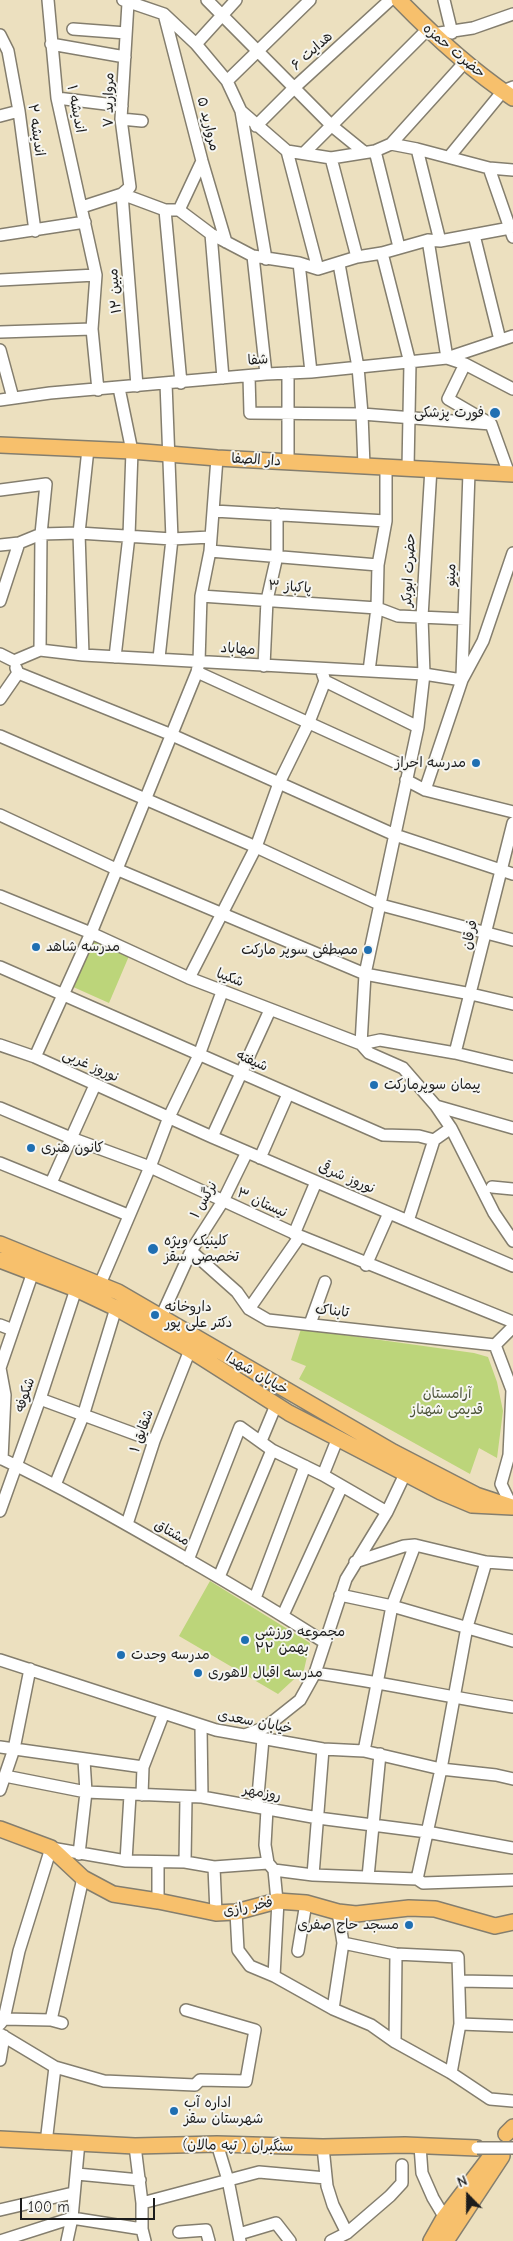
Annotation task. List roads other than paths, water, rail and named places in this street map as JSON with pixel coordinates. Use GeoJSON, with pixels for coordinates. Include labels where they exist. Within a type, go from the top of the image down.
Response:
{"type":"FeatureCollection","features":[{"type":"Feature","properties":{"kind":"main road","name":"حضرت حمزه"},"geometry":{"type":"LineString","coordinates":[[399,0],[430,32],[465,62],[510,92]]}},
{"type":"Feature","properties":{"kind":"main road","name":"دار الصفا"},"geometry":{"type":"LineString","coordinates":[[0,445],[511,474]]}},
{"type":"Feature","properties":{"kind":"main road","name":"خیابان شهدا"},"geometry":{"type":"LineString","coordinates":[[0,1244],[100,1284],[393,1452],[476,1495],[513,1507]]}},
{"type":"Feature","properties":{"kind":"main road","name":"خیابان شهدا"},"geometry":{"type":"LineString","coordinates":[[0,1260],[76,1289],[116,1308],[190,1350],[276,1405],[337,1440],[405,1474],[472,1505],[513,1507]]}},
{"type":"Feature","properties":{"kind":"main road","name":"فخر رازی"},"geometry":{"type":"LineString","coordinates":[[0,1829],[51,1848],[83,1878],[113,1894],[158,1900],[216,1913],[236,1912],[277,1901],[306,1903],[338,1912],[356,1914],[409,1908],[435,1909],[494,1926],[513,1922]]}},
{"type":"Feature","properties":{"kind":"main road","name":"سنگبران ( تپه مالان)"},"geometry":{"type":"LineString","coordinates":[[0,2139],[46,2143],[79,2142],[135,2146],[217,2144],[477,2148]]}},
{"type":"Feature","properties":{"kind":"main road"},"geometry":{"type":"LineString","coordinates":[[431,2241],[449,2233],[505,2144]]}},
{"type":"Feature","properties":{"kind":"street","name":"اندیشه ۱"},"geometry":{"type":"LineString","coordinates":[[48,0],[57,98],[96,275],[92,329],[98,390]]}},
{"type":"Feature","properties":{"kind":"street"},"geometry":{"type":"LineString","coordinates":[[207,0],[332,126],[370,152],[399,247]]}},
{"type":"Feature","properties":{"kind":"street"},"geometry":{"type":"LineString","coordinates":[[196,44],[236,0]]}},
{"type":"Feature","properties":{"kind":"street"},"geometry":{"type":"LineString","coordinates":[[227,81],[258,53],[310,0]]}},
{"type":"Feature","properties":{"kind":"street","name":"هدایت ۶"},"geometry":{"type":"LineString","coordinates":[[256,126],[295,87],[390,0]]}},
{"type":"Feature","properties":{"kind":"street"},"geometry":{"type":"LineString","coordinates":[[444,0],[452,33]]}},
{"type":"Feature","properties":{"kind":"street"},"geometry":{"type":"LineString","coordinates":[[125,1],[164,14],[196,44],[227,81],[240,111],[266,259]]}},
{"type":"Feature","properties":{"kind":"street","name":"مروارید ۷"},"geometry":{"type":"LineString","coordinates":[[122,194],[130,187],[121,119],[126,33],[125,1]]}},
{"type":"Feature","properties":{"kind":"street","name":"مروارید ۵"},"geometry":{"type":"LineString","coordinates":[[164,14],[202,161],[226,242]]}},
{"type":"Feature","properties":{"kind":"street"},"geometry":{"type":"LineString","coordinates":[[304,153],[430,32],[452,33],[513,14]]}},
{"type":"Feature","properties":{"kind":"street"},"geometry":{"type":"LineString","coordinates":[[73,29],[126,33]]}},
{"type":"Feature","properties":{"kind":"street","name":"اندیشه ۲"},"geometry":{"type":"LineString","coordinates":[[0,35],[19,111],[35,231]]}},
{"type":"Feature","properties":{"kind":"street"},"geometry":{"type":"LineString","coordinates":[[51,44],[125,57]]}},
{"type":"Feature","properties":{"kind":"street"},"geometry":{"type":"LineString","coordinates":[[240,111],[287,151],[331,158],[370,152],[391,144],[465,62]]}},
{"type":"Feature","properties":{"kind":"street"},"geometry":{"type":"LineString","coordinates":[[449,157],[510,92]]}},
{"type":"Feature","properties":{"kind":"street"},"geometry":{"type":"LineString","coordinates":[[57,98],[122,106]]}},
{"type":"Feature","properties":{"kind":"street"},"geometry":{"type":"LineString","coordinates":[[0,116],[19,111]]}},
{"type":"Feature","properties":{"kind":"street"},"geometry":{"type":"LineString","coordinates":[[121,119],[142,121]]}},
{"type":"Feature","properties":{"kind":"street"},"geometry":{"type":"LineString","coordinates":[[391,144],[489,168],[511,168]]}},
{"type":"Feature","properties":{"kind":"street"},"geometry":{"type":"LineString","coordinates":[[417,149],[440,241]]}},
{"type":"Feature","properties":{"kind":"street"},"geometry":{"type":"LineString","coordinates":[[287,151],[318,269]]}},
{"type":"Feature","properties":{"kind":"street"},"geometry":{"type":"LineString","coordinates":[[331,158],[357,256]]}},
{"type":"Feature","properties":{"kind":"street"},"geometry":{"type":"LineString","coordinates":[[179,210],[202,161]]}},
{"type":"Feature","properties":{"kind":"street"},"geometry":{"type":"LineString","coordinates":[[82,207],[122,194],[165,210],[179,210],[211,234],[253,256],[299,263],[318,269],[339,264],[357,256],[382,253],[428,240],[440,241],[474,235],[512,232],[489,168]]}},
{"type":"Feature","properties":{"kind":"street","name":"مبین ۱۲"},"geometry":{"type":"LineString","coordinates":[[122,194],[137,386]]}},
{"type":"Feature","properties":{"kind":"street"},"geometry":{"type":"LineString","coordinates":[[165,210],[180,383]]}},
{"type":"Feature","properties":{"kind":"street"},"geometry":{"type":"LineString","coordinates":[[0,235],[85,222]]}},
{"type":"Feature","properties":{"kind":"street"},"geometry":{"type":"LineString","coordinates":[[211,234],[223,378]]}},
{"type":"Feature","properties":{"kind":"street"},"geometry":{"type":"LineString","coordinates":[[474,235],[500,340]]}},
{"type":"Feature","properties":{"kind":"street"},"geometry":{"type":"LineString","coordinates":[[428,240],[447,358],[513,336]]}},
{"type":"Feature","properties":{"kind":"street"},"geometry":{"type":"LineString","coordinates":[[382,253],[410,363],[408,468]]}},
{"type":"Feature","properties":{"kind":"street"},"geometry":{"type":"LineString","coordinates":[[253,256],[266,374]]}},
{"type":"Feature","properties":{"kind":"street"},"geometry":{"type":"LineString","coordinates":[[299,263],[311,372]]}},
{"type":"Feature","properties":{"kind":"street"},"geometry":{"type":"LineString","coordinates":[[339,264],[358,368],[364,466]]}},
{"type":"Feature","properties":{"kind":"street"},"geometry":{"type":"LineString","coordinates":[[0,280],[96,275]]}},
{"type":"Feature","properties":{"kind":"street"},"geometry":{"type":"LineString","coordinates":[[0,332],[92,329]]}},
{"type":"Feature","properties":{"kind":"street"},"geometry":{"type":"LineString","coordinates":[[0,350],[13,398]]}},
{"type":"Feature","properties":{"kind":"street","name":"شفا"},"geometry":{"type":"LineString","coordinates":[[0,400],[266,374],[358,368],[447,358],[466,364],[513,389]]}},
{"type":"Feature","properties":{"kind":"street"},"geometry":{"type":"LineString","coordinates":[[466,364],[448,399],[491,424],[511,474]]}},
{"type":"Feature","properties":{"kind":"street"},"geometry":{"type":"LineString","coordinates":[[288,373],[288,462]]}},
{"type":"Feature","properties":{"kind":"street"},"geometry":{"type":"LineString","coordinates":[[248,376],[250,413],[362,414],[491,424]]}},
{"type":"Feature","properties":{"kind":"street"},"geometry":{"type":"LineString","coordinates":[[159,658],[172,539],[166,383]]}},
{"type":"Feature","properties":{"kind":"street"},"geometry":{"type":"LineString","coordinates":[[116,657],[129,536],[132,451],[119,388]]}},
{"type":"Feature","properties":{"kind":"street"},"geometry":{"type":"LineString","coordinates":[[83,655],[79,532],[88,449]]}},
{"type":"Feature","properties":{"kind":"street"},"geometry":{"type":"LineString","coordinates":[[35,1057],[91,933],[198,667],[202,596],[210,551],[214,510],[216,458]]}},
{"type":"Feature","properties":{"kind":"street"},"geometry":{"type":"LineString","coordinates":[[369,671],[377,608],[378,565],[386,521],[386,466]]}},
{"type":"Feature","properties":{"kind":"street","name":"حضرت ابوبکر"},"geometry":{"type":"LineString","coordinates":[[361,1044],[366,974],[418,727],[424,674],[422,617],[430,468]]}},
{"type":"Feature","properties":{"kind":"street","name":"مینو"},"geometry":{"type":"LineString","coordinates":[[462,680],[469,472]]}},
{"type":"Feature","properties":{"kind":"street"},"geometry":{"type":"LineString","coordinates":[[0,490],[46,484],[41,534],[40,650]]}},
{"type":"Feature","properties":{"kind":"street"},"geometry":{"type":"LineString","coordinates":[[214,510],[386,521]]}},
{"type":"Feature","properties":{"kind":"street"},"geometry":{"type":"LineString","coordinates":[[264,666],[267,600],[277,556],[277,514]]}},
{"type":"Feature","properties":{"kind":"street"},"geometry":{"type":"LineString","coordinates":[[0,545],[19,543],[41,534],[79,532],[172,539],[210,537]]}},
{"type":"Feature","properties":{"kind":"street"},"geometry":{"type":"LineString","coordinates":[[0,601],[19,543]]}},
{"type":"Feature","properties":{"kind":"street"},"geometry":{"type":"LineString","coordinates":[[210,551],[378,565]]}},
{"type":"Feature","properties":{"kind":"street"},"geometry":{"type":"LineString","coordinates":[[425,790],[462,680],[483,641],[513,553]]}},
{"type":"Feature","properties":{"kind":"street","name":"پاکباز ۳"},"geometry":{"type":"LineString","coordinates":[[202,596],[377,608],[398,616],[464,619]]}},
{"type":"Feature","properties":{"kind":"street","name":"مهاباد"},"geometry":{"type":"LineString","coordinates":[[14,661],[40,650],[83,655],[159,658],[198,667],[264,666],[369,671],[424,674],[462,680]]}},
{"type":"Feature","properties":{"kind":"street"},"geometry":{"type":"LineString","coordinates":[[0,654],[14,661],[18,673],[172,735],[395,835],[513,874]]}},
{"type":"Feature","properties":{"kind":"street"},"geometry":{"type":"LineString","coordinates":[[198,667],[408,768]]}},
{"type":"Feature","properties":{"kind":"street"},"geometry":{"type":"LineString","coordinates":[[189,978],[256,847],[280,783],[309,722],[325,681],[321,669]]}},
{"type":"Feature","properties":{"kind":"street"},"geometry":{"type":"LineString","coordinates":[[0,699],[18,673]]}},
{"type":"Feature","properties":{"kind":"street"},"geometry":{"type":"LineString","coordinates":[[325,681],[418,727]]}},
{"type":"Feature","properties":{"kind":"street"},"geometry":{"type":"LineString","coordinates":[[0,736],[145,801],[256,847],[381,905],[513,940]]}},
{"type":"Feature","properties":{"kind":"street"},"geometry":{"type":"LineString","coordinates":[[406,780],[425,790],[513,812]]}},
{"type":"Feature","properties":{"kind":"street"},"geometry":{"type":"LineString","coordinates":[[0,815],[116,869],[366,974],[513,1004]]}},
{"type":"Feature","properties":{"kind":"street","name":"فرقان"},"geometry":{"type":"LineString","coordinates":[[455,1053],[513,823]]}},
{"type":"Feature","properties":{"kind":"street","name":"شکیبا"},"geometry":{"type":"LineString","coordinates":[[0,896],[91,933],[222,992],[361,1044]]}},
{"type":"Feature","properties":{"kind":"street","name":"شیفته"},"geometry":{"type":"LineString","coordinates":[[0,967],[383,1135],[420,1136],[434,1140]]}},
{"type":"Feature","properties":{"kind":"street"},"geometry":{"type":"LineString","coordinates":[[100,1284],[150,1167],[169,1117],[198,1055],[222,992]]}},
{"type":"Feature","properties":{"kind":"street"},"geometry":{"type":"LineString","coordinates":[[212,1137],[240,1072],[270,1010]]}},
{"type":"Feature","properties":{"kind":"street"},"geometry":{"type":"LineString","coordinates":[[513,1067],[455,1053],[380,1040],[361,1044],[369,1053],[403,1068],[436,1106],[451,1128],[494,1213],[513,1241]]}},
{"type":"Feature","properties":{"kind":"street","name":"نوروز غربی"},"geometry":{"type":"LineString","coordinates":[[0,1045],[35,1057],[169,1117]]}},
{"type":"Feature","properties":{"kind":"street"},"geometry":{"type":"LineString","coordinates":[[51,1183],[95,1085]]}},
{"type":"Feature","properties":{"kind":"street"},"geometry":{"type":"LineString","coordinates":[[260,1158],[288,1094]]}},
{"type":"Feature","properties":{"kind":"street"},"geometry":{"type":"LineString","coordinates":[[436,1106],[513,1128]]}},
{"type":"Feature","properties":{"kind":"street","name":"نیستان ۳"},"geometry":{"type":"LineString","coordinates":[[0,1108],[71,1138],[150,1167],[366,1265],[513,1322]]}},
{"type":"Feature","properties":{"kind":"street","name":"نوروز شرقی"},"geometry":{"type":"LineString","coordinates":[[169,1117],[513,1266]]}},
{"type":"Feature","properties":{"kind":"street"},"geometry":{"type":"LineString","coordinates":[[408,1220],[434,1140],[451,1128]]}},
{"type":"Feature","properties":{"kind":"street","name":"نرگس ۱"},"geometry":{"type":"LineString","coordinates":[[160,1317],[192,1251],[223,1201],[247,1152]]}},
{"type":"Feature","properties":{"kind":"street"},"geometry":{"type":"LineString","coordinates":[[0,1164],[51,1183],[128,1216]]}},
{"type":"Feature","properties":{"kind":"street"},"geometry":{"type":"LineString","coordinates":[[249,1309],[297,1235],[316,1182]]}},
{"type":"Feature","properties":{"kind":"street"},"geometry":{"type":"LineString","coordinates":[[492,1187],[513,1189]]}},
{"type":"Feature","properties":{"kind":"street"},"geometry":{"type":"LineString","coordinates":[[366,1265],[389,1213]]}},
{"type":"Feature","properties":{"kind":"street","name":"تابناک"},"geometry":{"type":"LineString","coordinates":[[192,1251],[238,1292],[249,1309],[268,1320],[495,1345]]}},
{"type":"Feature","properties":{"kind":"street"},"geometry":{"type":"LineString","coordinates":[[1,1459],[2,1394],[0,1368],[33,1272]]}},
{"type":"Feature","properties":{"kind":"street"},"geometry":{"type":"LineString","coordinates":[[310,1324],[326,1282]]}},
{"type":"Feature","properties":{"kind":"street","name":"شکوفه"},"geometry":{"type":"LineString","coordinates":[[0,1511],[40,1399],[76,1289]]}},
{"type":"Feature","properties":{"kind":"street"},"geometry":{"type":"LineString","coordinates":[[55,1485],[83,1416],[116,1308]]}},
{"type":"Feature","properties":{"kind":"street"},"geometry":{"type":"LineString","coordinates":[[0,1325],[13,1330]]}},
{"type":"Feature","properties":{"kind":"street"},"geometry":{"type":"LineString","coordinates":[[513,1327],[495,1345],[512,1390],[509,1455],[501,1484],[513,1507]]}},
{"type":"Feature","properties":{"kind":"street","name":"شقایق ۱"},"geometry":{"type":"LineString","coordinates":[[127,1524],[154,1441],[190,1350]]}},
{"type":"Feature","properties":{"kind":"street"},"geometry":{"type":"LineString","coordinates":[[40,1399],[154,1441]]}},
{"type":"Feature","properties":{"kind":"street"},"geometry":{"type":"LineString","coordinates":[[261,1441],[276,1405]]}},
{"type":"Feature","properties":{"kind":"street"},"geometry":{"type":"LineString","coordinates":[[188,1560],[240,1427],[272,1450],[323,1475],[388,1512]]}},
{"type":"Feature","properties":{"kind":"street"},"geometry":{"type":"LineString","coordinates":[[323,1475],[337,1440]]}},
{"type":"Feature","properties":{"kind":"street"},"geometry":{"type":"LineString","coordinates":[[219,1577],[272,1450]]}},
{"type":"Feature","properties":{"kind":"street","name":"مشتاق"},"geometry":{"type":"LineString","coordinates":[[1,1459],[55,1485],[127,1524],[255,1598],[324,1642]]}},
{"type":"Feature","properties":{"kind":"street"},"geometry":{"type":"LineString","coordinates":[[255,1598],[304,1466]]}},
{"type":"Feature","properties":{"kind":"street"},"geometry":{"type":"LineString","coordinates":[[244,1735],[266,1727],[300,1700],[315,1673],[340,1595],[355,1562],[388,1512],[405,1474]]}},
{"type":"Feature","properties":{"kind":"street"},"geometry":{"type":"LineString","coordinates":[[283,1615],[342,1486]]}},
{"type":"Feature","properties":{"kind":"street"},"geometry":{"type":"LineString","coordinates":[[355,1562],[404,1546],[415,1545],[486,1562],[513,1564]]}},
{"type":"Feature","properties":{"kind":"street"},"geometry":{"type":"LineString","coordinates":[[364,1751],[392,1606],[415,1545]]}},
{"type":"Feature","properties":{"kind":"street"},"geometry":{"type":"LineString","coordinates":[[417,1879],[441,1769],[467,1627],[486,1562]]}},
{"type":"Feature","properties":{"kind":"street"},"geometry":{"type":"LineString","coordinates":[[340,1595],[392,1606],[513,1641]]}},
{"type":"Feature","properties":{"kind":"street","name":"خیابان سعدی"},"geometry":{"type":"LineString","coordinates":[[0,1660],[163,1715],[202,1726],[263,1740],[323,1749],[364,1751],[441,1769],[496,1775],[513,1779]]}},
{"type":"Feature","properties":{"kind":"street"},"geometry":{"type":"LineString","coordinates":[[0,1790],[14,1749],[30,1669]]}},
{"type":"Feature","properties":{"kind":"street"},"geometry":{"type":"LineString","coordinates":[[315,1673],[377,1681],[454,1698],[513,1707]]}},
{"type":"Feature","properties":{"kind":"street"},"geometry":{"type":"LineString","coordinates":[[126,1861],[136,1795],[143,1766],[163,1715]]}},
{"type":"Feature","properties":{"kind":"street"},"geometry":{"type":"LineString","coordinates":[[202,1726],[202,1797]]}},
{"type":"Feature","properties":{"kind":"street"},"geometry":{"type":"LineString","coordinates":[[263,1740],[262,1808],[265,1845],[277,1901],[274,1976]]}},
{"type":"Feature","properties":{"kind":"street"},"geometry":{"type":"LineString","coordinates":[[0,1747],[84,1760],[143,1766]]}},
{"type":"Feature","properties":{"kind":"street"},"geometry":{"type":"LineString","coordinates":[[313,1876],[323,1749]]}},
{"type":"Feature","properties":{"kind":"street"},"geometry":{"type":"LineString","coordinates":[[368,1877],[380,1754]]}},
{"type":"Feature","properties":{"kind":"street"},"geometry":{"type":"LineString","coordinates":[[79,1854],[86,1792],[84,1760]]}},
{"type":"Feature","properties":{"kind":"street","name":"روزمهر"},"geometry":{"type":"LineString","coordinates":[[5,1776],[86,1792],[186,1798],[202,1797],[318,1818],[427,1832],[513,1848]]}},
{"type":"Feature","properties":{"kind":"street"},"geometry":{"type":"LineString","coordinates":[[184,1862],[186,1798]]}},
{"type":"Feature","properties":{"kind":"street"},"geometry":{"type":"LineString","coordinates":[[83,1878],[56,2022],[2,2022],[18,1951],[51,1848],[126,1861],[184,1862],[214,1867],[271,1867],[313,1876],[417,1879],[423,1883],[513,1880]]}},
{"type":"Feature","properties":{"kind":"street"},"geometry":{"type":"LineString","coordinates":[[158,1862],[158,1900]]}},
{"type":"Feature","properties":{"kind":"street"},"geometry":{"type":"LineString","coordinates":[[214,1867],[216,1913]]}},
{"type":"Feature","properties":{"kind":"street"},"geometry":{"type":"LineString","coordinates":[[298,1951],[306,1903]]}},
{"type":"Feature","properties":{"kind":"street"},"geometry":{"type":"LineString","coordinates":[[236,1912],[238,1950],[250,1966],[274,1976],[333,2009],[370,2025],[395,2042],[451,2073],[490,2099],[513,2101]]}},
{"type":"Feature","properties":{"kind":"street"},"geometry":{"type":"LineString","coordinates":[[333,2009],[343,1943],[338,1912]]}},
{"type":"Feature","properties":{"kind":"street"},"geometry":{"type":"LineString","coordinates":[[343,1943],[396,1954],[458,1957],[460,2024],[451,2073]]}},
{"type":"Feature","properties":{"kind":"street"},"geometry":{"type":"LineString","coordinates":[[395,2042],[396,1954]]}},
{"type":"Feature","properties":{"kind":"street"},"geometry":{"type":"LineString","coordinates":[[458,1981],[513,1982]]}},
{"type":"Feature","properties":{"kind":"street"},"geometry":{"type":"LineString","coordinates":[[0,2060],[2,2035],[56,2068],[104,2081],[195,2085],[200,2080],[246,2080],[255,2030],[186,2010]]}},
{"type":"Feature","properties":{"kind":"street"},"geometry":{"type":"LineString","coordinates":[[460,2024],[513,2026]]}},
{"type":"Feature","properties":{"kind":"street"},"geometry":{"type":"LineString","coordinates":[[46,2143],[56,2068]]}},
{"type":"Feature","properties":{"kind":"street"},"geometry":{"type":"LineString","coordinates":[[67,2241],[72,2218],[79,2142]]}},
{"type":"Feature","properties":{"kind":"street"},"geometry":{"type":"LineString","coordinates":[[217,2144],[228,2180],[239,2238],[276,2223],[290,2241]]}},
{"type":"Feature","properties":{"kind":"street"},"geometry":{"type":"LineString","coordinates":[[477,2148],[505,2144]]}},
{"type":"Feature","properties":{"kind":"street"},"geometry":{"type":"LineString","coordinates":[[135,2146],[142,2203],[142,2229],[145,2241]]}},
{"type":"Feature","properties":{"kind":"street"},"geometry":{"type":"LineString","coordinates":[[420,2146],[422,2173],[449,2233]]}},
{"type":"Feature","properties":{"kind":"street"},"geometry":{"type":"LineString","coordinates":[[323,2147],[326,2178],[333,2205],[347,2233]]}},
{"type":"Feature","properties":{"kind":"street"},"geometry":{"type":"LineString","coordinates":[[335,2240],[376,2210],[402,2183],[402,2165]]}},
{"type":"Feature","properties":{"kind":"street"},"geometry":{"type":"LineString","coordinates":[[142,2203],[259,2172],[326,2178]]}},
{"type":"Feature","properties":{"kind":"street"},"geometry":{"type":"LineString","coordinates":[[77,2174],[140,2180]]}},
{"type":"Feature","properties":{"kind":"street"},"geometry":{"type":"LineString","coordinates":[[0,2210],[73,2193]]}},
{"type":"Feature","properties":{"kind":"street"},"geometry":{"type":"LineString","coordinates":[[0,2241],[72,2218],[142,2229]]}},
{"type":"Feature","properties":{"kind":"street"},"geometry":{"type":"LineString","coordinates":[[179,2232],[201,2230],[208,2237]]}},
{"type":"Feature","properties":{"kind":"place","name":"فورت پزشکی"},"geometry":{"type":"Point","coordinates":[495,413]}},
{"type":"Feature","properties":{"kind":"place","name":"مدرسه احراز"},"geometry":{"type":"Point","coordinates":[476,763]}},
{"type":"Feature","properties":{"kind":"place","name":"مدرسه شاهد"},"geometry":{"type":"Point","coordinates":[36,947]}},
{"type":"Feature","properties":{"kind":"place","name":"مصطفی سوپر مارکت"},"geometry":{"type":"Point","coordinates":[368,950]}},
{"type":"Feature","properties":{"kind":"place","name":"پیمان سوپرمارکت"},"geometry":{"type":"Point","coordinates":[374,1085]}},
{"type":"Feature","properties":{"kind":"place","name":"کانون هنری"},"geometry":{"type":"Point","coordinates":[31,1148]}},
{"type":"Feature","properties":{"kind":"place","name":"کلینیک ویژه تخصصی سقز"},"geometry":{"type":"Point","coordinates":[153,1249]}},
{"type":"Feature","properties":{"kind":"place","name":"داروخانه دکتر علی پور"},"geometry":{"type":"Point","coordinates":[155,1315]}},
{"type":"Feature","properties":{"kind":"place","name":"مجموعه ورزشی ۲۲ بهمن"},"geometry":{"type":"Point","coordinates":[245,1640]}},
{"type":"Feature","properties":{"kind":"place","name":"مدرسه وحدت"},"geometry":{"type":"Point","coordinates":[121,1655]}},
{"type":"Feature","properties":{"kind":"place","name":"مدرسه اقبال لاهوری"},"geometry":{"type":"Point","coordinates":[198,1673]}},
{"type":"Feature","properties":{"kind":"place","name":"مسجد حاج صفری"},"geometry":{"type":"Point","coordinates":[409,1925]}},
{"type":"Feature","properties":{"kind":"place","name":"اداره آب شهرستان سقز"},"geometry":{"type":"Point","coordinates":[174,2111]}},
{"type":"Feature","properties":{"kind":"park label","name":"آرامستان قدیمی شهناز"},"geometry":{"type":"Point","coordinates":[447,1402]}}]}
